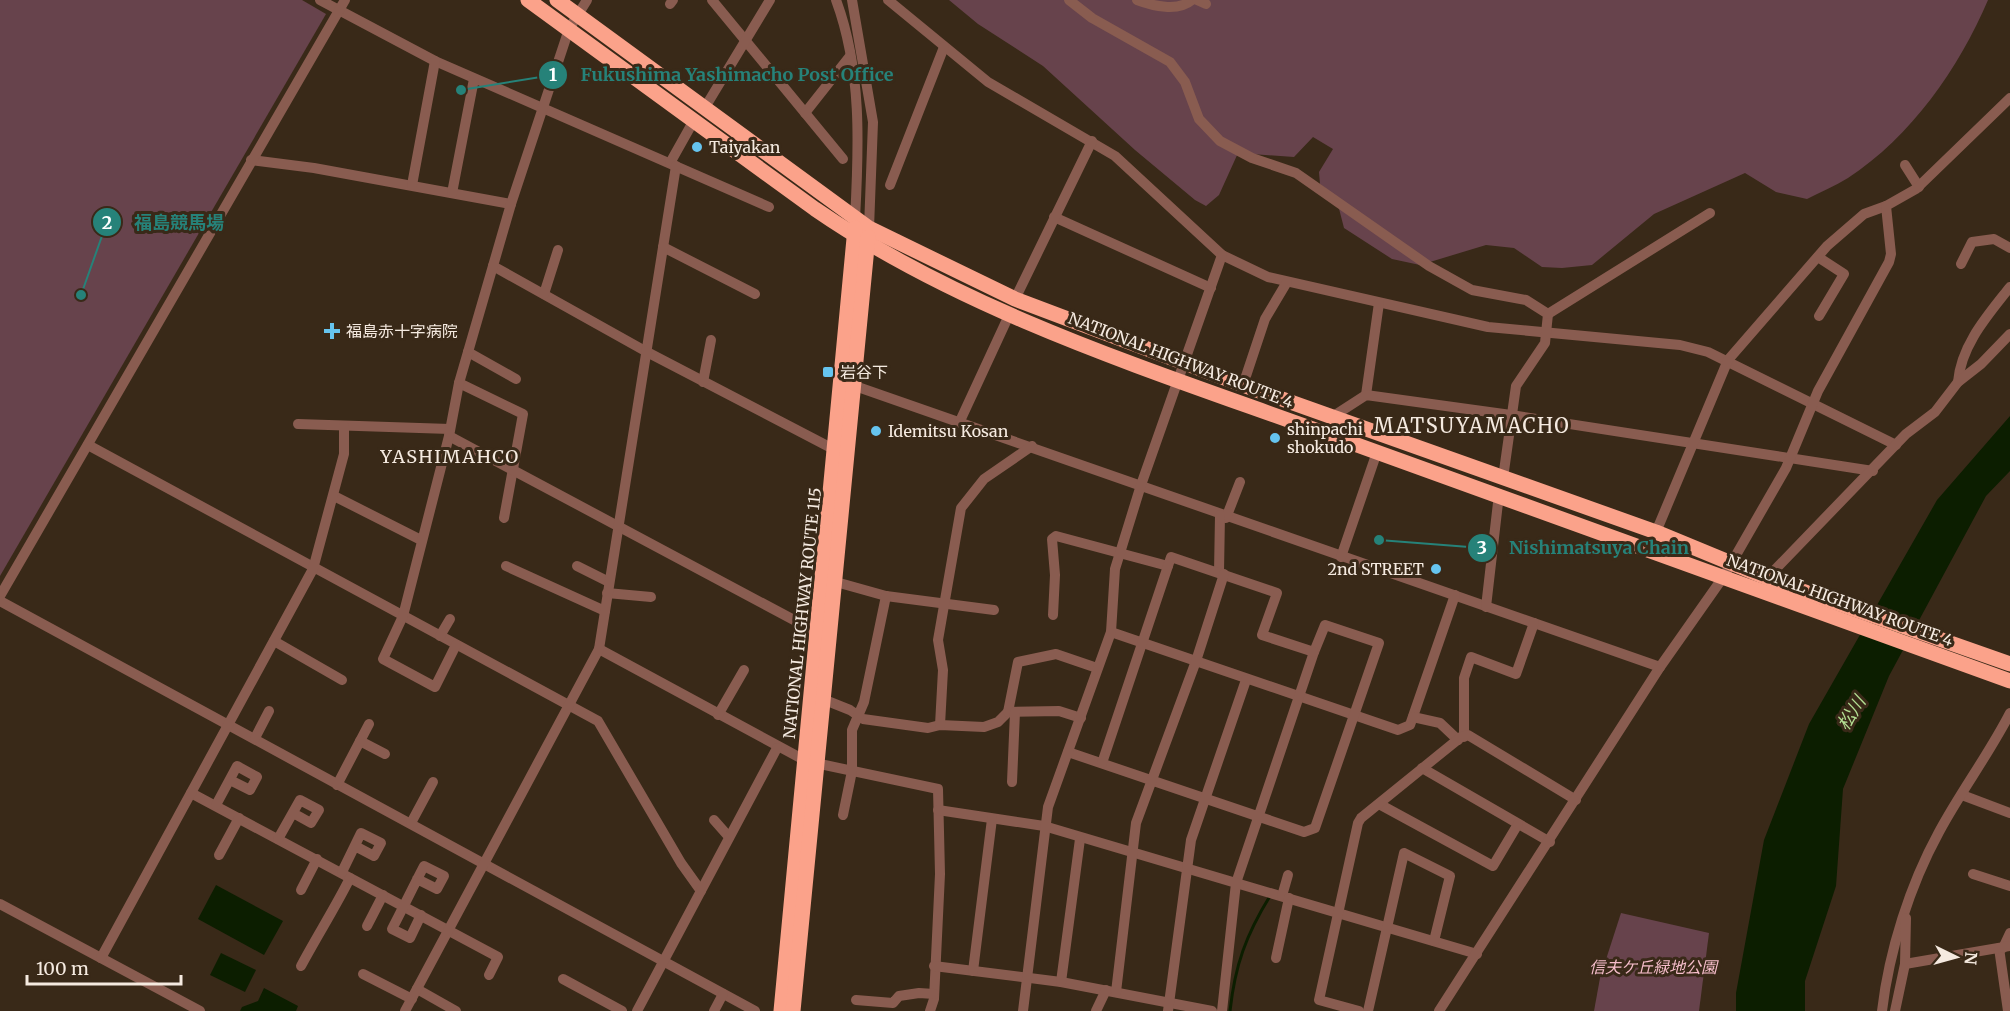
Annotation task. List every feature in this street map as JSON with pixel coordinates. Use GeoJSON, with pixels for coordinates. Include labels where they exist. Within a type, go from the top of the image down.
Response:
{"type":"FeatureCollection","features":[{"type":"Feature","properties":{"kind":"highway","name":"NATIONAL HIGHWAY ROUTE 4"},"geometry":{"type":"LineString","coordinates":[[528,0],[693,122],[861,240],[919,272],[1012,306],[1184,363],[1656,532],[1728,570]]}},
{"type":"Feature","properties":{"kind":"highway","name":"NATIONAL HIGHWAY ROUTE 4"},"geometry":{"type":"LineString","coordinates":[[557,0],[855,219],[1012,306],[1177,380],[1377,452],[1499,495],[2010,664]]}},
{"type":"Feature","properties":{"kind":"highway","name":"NATIONAL HIGHWAY ROUTE 115"},"geometry":{"type":"LineString","coordinates":[[793,1011],[812,762],[825,700],[825,635],[836,582],[842,453],[855,386],[861,240],[855,219]]}},
{"type":"Feature","properties":{"kind":"highway","name":"NATIONAL HIGHWAY ROUTE 115"},"geometry":{"type":"LineString","coordinates":[[781,1011],[812,762],[861,240],[869,228]]}},
{"type":"Feature","properties":{"kind":"highway","name":"NATIONAL HIGHWAY ROUTE 4"},"geometry":{"type":"LineString","coordinates":[[1771,585],[2010,681]]}},
{"type":"Feature","properties":{"kind":"street"},"geometry":{"type":"LineString","coordinates":[[320,0],[474,79],[543,106],[769,207]]}},
{"type":"Feature","properties":{"kind":"street"},"geometry":{"type":"LineString","coordinates":[[0,596],[250,160],[345,0]]}},
{"type":"Feature","properties":{"kind":"street"},"geometry":{"type":"LineString","coordinates":[[456,645],[435,687],[383,659],[403,616],[449,433],[459,383],[511,204],[569,30],[586,0]]}},
{"type":"Feature","properties":{"kind":"street"},"geometry":{"type":"LineString","coordinates":[[712,0],[843,159]]}},
{"type":"Feature","properties":{"kind":"street"},"geometry":{"type":"LineString","coordinates":[[704,109],[770,0]]}},
{"type":"Feature","properties":{"kind":"street"},"geometry":{"type":"LineString","coordinates":[[836,0],[850,56],[860,140],[855,219]]}},
{"type":"Feature","properties":{"kind":"street"},"geometry":{"type":"LineString","coordinates":[[852,0],[873,122],[869,228]]}},
{"type":"Feature","properties":{"kind":"street"},"geometry":{"type":"LineString","coordinates":[[888,0],[944,47],[1005,93],[1092,141],[1140,177],[1222,255],[1242,267],[1287,282],[1488,327],[1680,345],[1728,360],[1896,445]]}},
{"type":"Feature","properties":{"kind":"street"},"geometry":{"type":"LineString","coordinates":[[1069,0],[1092,18],[1170,62],[1185,82],[1199,118],[1220,141],[1252,158],[1296,173],[1429,266],[1472,290],[1526,300],[1548,314]]}},
{"type":"Feature","properties":{"kind":"street"},"geometry":{"type":"LineString","coordinates":[[1137,0],[1150,5],[1179,7],[1192,0]]}},
{"type":"Feature","properties":{"kind":"street"},"geometry":{"type":"LineString","coordinates":[[890,185],[944,47]]}},
{"type":"Feature","properties":{"kind":"street"},"geometry":{"type":"LineString","coordinates":[[806,113],[850,56]]}},
{"type":"Feature","properties":{"kind":"street"},"geometry":{"type":"LineString","coordinates":[[412,185],[435,61]]}},
{"type":"Feature","properties":{"kind":"street"},"geometry":{"type":"LineString","coordinates":[[452,193],[474,79]]}},
{"type":"Feature","properties":{"kind":"street"},"geometry":{"type":"LineString","coordinates":[[1656,532],[1691,443],[1728,360],[1818,257],[1864,214],[1886,206],[1919,187],[2010,98]]}},
{"type":"Feature","properties":{"kind":"street"},"geometry":{"type":"LineString","coordinates":[[405,1011],[599,649],[647,352],[673,165],[693,122]]}},
{"type":"Feature","properties":{"kind":"street"},"geometry":{"type":"LineString","coordinates":[[960,421],[1012,306],[1092,141]]}},
{"type":"Feature","properties":{"kind":"street"},"geometry":{"type":"LineString","coordinates":[[250,160],[412,185],[511,204]]}},
{"type":"Feature","properties":{"kind":"street"},"geometry":{"type":"LineString","coordinates":[[1905,165],[1919,187]]}},
{"type":"Feature","properties":{"kind":"street"},"geometry":{"type":"LineString","coordinates":[[1439,1011],[1550,842],[1660,667],[1728,570],[1786,468],[1812,404],[1889,262],[1891,254],[1886,206]]}},
{"type":"Feature","properties":{"kind":"street"},"geometry":{"type":"LineString","coordinates":[[1548,314],[1710,213]]}},
{"type":"Feature","properties":{"kind":"street"},"geometry":{"type":"LineString","coordinates":[[1054,217],[1211,288]]}},
{"type":"Feature","properties":{"kind":"street"},"geometry":{"type":"LineString","coordinates":[[1961,264],[1972,242],[1994,238],[2010,248]]}},
{"type":"Feature","properties":{"kind":"street"},"geometry":{"type":"LineString","coordinates":[[663,247],[754,294]]}},
{"type":"Feature","properties":{"kind":"street"},"geometry":{"type":"LineString","coordinates":[[544,294],[558,250]]}},
{"type":"Feature","properties":{"kind":"street"},"geometry":{"type":"LineString","coordinates":[[1023,1011],[1044,826],[1111,632],[1115,569],[1120,552],[1177,380],[1222,255]]}},
{"type":"Feature","properties":{"kind":"street"},"geometry":{"type":"LineString","coordinates":[[1818,257],[1844,274],[1819,316]]}},
{"type":"Feature","properties":{"kind":"street"},"geometry":{"type":"LineString","coordinates":[[493,266],[647,352],[842,453]]}},
{"type":"Feature","properties":{"kind":"street"},"geometry":{"type":"LineString","coordinates":[[1243,385],[1265,319],[1287,282]]}},
{"type":"Feature","properties":{"kind":"street"},"geometry":{"type":"LineString","coordinates":[[1958,382],[1959,367],[1967,348],[2010,287]]}},
{"type":"Feature","properties":{"kind":"street"},"geometry":{"type":"LineString","coordinates":[[1366,395],[1378,303]]}},
{"type":"Feature","properties":{"kind":"street"},"geometry":{"type":"LineString","coordinates":[[1503,478],[1516,386],[1545,343],[1548,314]]}},
{"type":"Feature","properties":{"kind":"street"},"geometry":{"type":"LineString","coordinates":[[1771,585],[1896,445],[1935,412],[1958,382],[1981,364],[2010,334]]}},
{"type":"Feature","properties":{"kind":"street"},"geometry":{"type":"LineString","coordinates":[[703,381],[711,340]]}},
{"type":"Feature","properties":{"kind":"street"},"geometry":{"type":"LineString","coordinates":[[468,352],[516,379]]}},
{"type":"Feature","properties":{"kind":"street"},"geometry":{"type":"LineString","coordinates":[[459,383],[523,414],[504,518]]}},
{"type":"Feature","properties":{"kind":"street"},"geometry":{"type":"LineString","coordinates":[[855,386],[1032,446],[1223,517],[1660,667]]}},
{"type":"Feature","properties":{"kind":"street"},"geometry":{"type":"LineString","coordinates":[[1332,417],[1366,395],[1873,471]]}},
{"type":"Feature","properties":{"kind":"street"},"geometry":{"type":"LineString","coordinates":[[298,424],[449,433],[512,471],[619,525],[825,635]]}},
{"type":"Feature","properties":{"kind":"street"},"geometry":{"type":"LineString","coordinates":[[100,958],[313,568],[344,454],[344,426]]}},
{"type":"Feature","properties":{"kind":"street"},"geometry":{"type":"LineString","coordinates":[[88,445],[598,721],[681,863],[701,891]]}},
{"type":"Feature","properties":{"kind":"street"},"geometry":{"type":"LineString","coordinates":[[940,725],[943,670],[938,640],[946,605],[961,508],[984,480],[1032,446]]}},
{"type":"Feature","properties":{"kind":"street"},"geometry":{"type":"LineString","coordinates":[[1341,557],[1377,452]]}},
{"type":"Feature","properties":{"kind":"street"},"geometry":{"type":"LineString","coordinates":[[1096,1011],[1111,991],[1136,824],[1196,661],[1222,573],[1223,517],[1240,482]]}},
{"type":"Feature","properties":{"kind":"street"},"geometry":{"type":"LineString","coordinates":[[1486,607],[1499,495]]}},
{"type":"Feature","properties":{"kind":"street"},"geometry":{"type":"LineString","coordinates":[[334,496],[421,540]]}},
{"type":"Feature","properties":{"kind":"street"},"geometry":{"type":"LineString","coordinates":[[1053,615],[1055,575],[1052,539],[1056,536],[1168,567]]}},
{"type":"Feature","properties":{"kind":"street"},"geometry":{"type":"LineString","coordinates":[[1102,763],[1171,557],[1277,592],[1262,635],[1314,652]]}},
{"type":"Feature","properties":{"kind":"street"},"geometry":{"type":"LineString","coordinates":[[506,566],[605,611]]}},
{"type":"Feature","properties":{"kind":"street"},"geometry":{"type":"LineString","coordinates":[[577,566],[608,587],[651,597]]}},
{"type":"Feature","properties":{"kind":"street"},"geometry":{"type":"LineString","coordinates":[[836,582],[886,596],[994,610]]}},
{"type":"Feature","properties":{"kind":"street"},"geometry":{"type":"LineString","coordinates":[[1111,632],[1246,680],[1398,730],[1410,725],[1455,595]]}},
{"type":"Feature","properties":{"kind":"street"},"geometry":{"type":"LineString","coordinates":[[843,815],[852,771],[852,730],[864,702],[886,596]]}},
{"type":"Feature","properties":{"kind":"street"},"geometry":{"type":"LineString","coordinates":[[0,601],[755,1011]]}},
{"type":"Feature","properties":{"kind":"street"},"geometry":{"type":"LineString","coordinates":[[440,636],[450,619]]}},
{"type":"Feature","properties":{"kind":"street"},"geometry":{"type":"LineString","coordinates":[[1461,738],[1464,678],[1471,657],[1516,674],[1534,623]]}},
{"type":"Feature","properties":{"kind":"street"},"geometry":{"type":"LineString","coordinates":[[1068,752],[1204,797],[1259,816],[1304,832],[1315,828],[1379,643],[1325,625],[1314,652],[1259,816],[1236,883],[1222,1011]]}},
{"type":"Feature","properties":{"kind":"street"},"geometry":{"type":"LineString","coordinates":[[274,641],[342,680]]}},
{"type":"Feature","properties":{"kind":"street"},"geometry":{"type":"LineString","coordinates":[[599,649],[777,748],[812,762],[938,789],[940,874],[934,994],[930,1011]]}},
{"type":"Feature","properties":{"kind":"street"},"geometry":{"type":"LineString","coordinates":[[1012,782],[1012,712],[1018,662],[1056,654],[1097,668]]}},
{"type":"Feature","properties":{"kind":"street"},"geometry":{"type":"LineString","coordinates":[[718,715],[744,670]]}},
{"type":"Feature","properties":{"kind":"street"},"geometry":{"type":"LineString","coordinates":[[1169,1008],[1185,868],[1204,797],[1246,680]]}},
{"type":"Feature","properties":{"kind":"street"},"geometry":{"type":"LineString","coordinates":[[825,700],[859,714],[863,719],[928,728],[940,725],[984,727],[998,722],[1012,712],[1059,711],[1081,718]]}},
{"type":"Feature","properties":{"kind":"street"},"geometry":{"type":"LineString","coordinates":[[255,738],[269,711]]}},
{"type":"Feature","properties":{"kind":"street"},"geometry":{"type":"LineString","coordinates":[[1882,1011],[1891,956],[1916,882],[1939,831],[2010,713]]}},
{"type":"Feature","properties":{"kind":"street"},"geometry":{"type":"LineString","coordinates":[[1413,717],[1440,723],[1461,738]]}},
{"type":"Feature","properties":{"kind":"street"},"geometry":{"type":"LineString","coordinates":[[337,785],[369,724]]}},
{"type":"Feature","properties":{"kind":"street"},"geometry":{"type":"LineString","coordinates":[[1359,1011],[1319,1000],[1358,823],[1422,768],[1468,735],[1576,800]]}},
{"type":"Feature","properties":{"kind":"street"},"geometry":{"type":"LineString","coordinates":[[360,741],[385,754]]}},
{"type":"Feature","properties":{"kind":"street"},"geometry":{"type":"LineString","coordinates":[[637,1011],[777,748]]}},
{"type":"Feature","properties":{"kind":"street"},"geometry":{"type":"LineString","coordinates":[[1422,768],[1550,842]]}},
{"type":"Feature","properties":{"kind":"street"},"geometry":{"type":"LineString","coordinates":[[216,805],[230,780]]}},
{"type":"Feature","properties":{"kind":"street"},"geometry":{"type":"LineString","coordinates":[[411,823],[433,782]]}},
{"type":"Feature","properties":{"kind":"street"},"geometry":{"type":"LineString","coordinates":[[191,793],[498,957],[489,975]]}},
{"type":"Feature","properties":{"kind":"street"},"geometry":{"type":"LineString","coordinates":[[1962,795],[2010,813]]}},
{"type":"Feature","properties":{"kind":"street"},"geometry":{"type":"LineString","coordinates":[[1379,804],[1493,866],[1518,824]]}},
{"type":"Feature","properties":{"kind":"street"},"geometry":{"type":"LineString","coordinates":[[938,810],[1044,826],[1080,839],[1477,954]]}},
{"type":"Feature","properties":{"kind":"street"},"geometry":{"type":"LineString","coordinates":[[278,839],[293,813]]}},
{"type":"Feature","properties":{"kind":"street"},"geometry":{"type":"LineString","coordinates":[[219,855],[238,818]]}},
{"type":"Feature","properties":{"kind":"street"},"geometry":{"type":"LineString","coordinates":[[974,971],[992,819]]}},
{"type":"Feature","properties":{"kind":"street"},"geometry":{"type":"LineString","coordinates":[[714,820],[729,837]]}},
{"type":"Feature","properties":{"kind":"street"},"geometry":{"type":"LineString","coordinates":[[1062,982],[1080,839]]}},
{"type":"Feature","properties":{"kind":"street"},"geometry":{"type":"LineString","coordinates":[[301,966],[346,875],[355,846]]}},
{"type":"Feature","properties":{"kind":"street"},"geometry":{"type":"LineString","coordinates":[[1368,1011],[1404,853],[1449,876],[1434,941]]}},
{"type":"Feature","properties":{"kind":"street"},"geometry":{"type":"LineString","coordinates":[[301,890],[317,859]]}},
{"type":"Feature","properties":{"kind":"street"},"geometry":{"type":"LineString","coordinates":[[1974,874],[2010,886]]}},
{"type":"Feature","properties":{"kind":"street"},"geometry":{"type":"LineString","coordinates":[[1276,958],[1288,875]]}},
{"type":"Feature","properties":{"kind":"street"},"geometry":{"type":"LineString","coordinates":[[417,879],[392,929],[410,938],[421,915]]}},
{"type":"Feature","properties":{"kind":"street"},"geometry":{"type":"LineString","coordinates":[[367,926],[382,895]]}},
{"type":"Feature","properties":{"kind":"street"},"geometry":{"type":"LineString","coordinates":[[0,904],[200,1011]]}},
{"type":"Feature","properties":{"kind":"street"},"geometry":{"type":"LineString","coordinates":[[1895,1011],[1905,964],[1906,915]]}},
{"type":"Feature","properties":{"kind":"street"},"geometry":{"type":"LineString","coordinates":[[2007,1011],[2004,948],[2010,933]]}},
{"type":"Feature","properties":{"kind":"street"},"geometry":{"type":"LineString","coordinates":[[1905,964],[2004,948]]}},
{"type":"Feature","properties":{"kind":"street"},"geometry":{"type":"LineString","coordinates":[[934,966],[1062,982],[1111,991],[1169,1008],[1212,1011]]}},
{"type":"Feature","properties":{"kind":"street"},"geometry":{"type":"LineString","coordinates":[[363,974],[456,1011]]}},
{"type":"Feature","properties":{"kind":"street"},"geometry":{"type":"LineString","coordinates":[[563,979],[622,1011]]}},
{"type":"Feature","properties":{"kind":"street"},"geometry":{"type":"LineString","coordinates":[[714,1011],[723,994]]}},
{"type":"Feature","properties":{"kind":"street"},"geometry":{"type":"LineString","coordinates":[[856,1000],[893,1003],[899,996],[934,994]]}},
{"type":"Feature","properties":{"kind":"green space"},"geometry":{"type":"Polygon","coordinates":[[[0,0],[302,0],[326,14],[0,576],[0,0]]]}},
{"type":"Feature","properties":{"kind":"green space"},"geometry":{"type":"Polygon","coordinates":[[[949,0],[1988,0],[1963,51],[1931,99],[1892,142],[1848,178],[1807,199],[1776,192],[1745,173],[1654,214],[1592,265],[1562,268],[1542,267],[1514,248],[1486,245],[1420,265],[1392,259],[1344,228],[1336,197],[1320,184],[1319,172],[1333,149],[1313,137],[1294,157],[1238,153],[1219,195],[1206,206],[1195,200],[1135,150],[1043,66],[978,24],[949,0]]]}},
{"type":"Feature","properties":{"kind":"green space","name":"信夫ケ丘緑地公園"},"geometry":{"type":"Polygon","coordinates":[[[1621,913],[1709,933],[1699,1011],[1594,1011],[1600,978],[1621,913]]]}},
{"type":"Feature","properties":{"kind":"water","name":"松川"},"geometry":{"type":"Polygon","coordinates":[[[2010,416],[2010,471],[1986,496],[1889,676],[1843,789],[1836,886],[1805,981],[1805,1011],[1736,1011],[1736,993],[1764,840],[1809,724],[1937,500],[2010,416]]]}},
{"type":"Feature","properties":{"kind":"water"},"geometry":{"type":"Polygon","coordinates":[[[216,885],[283,921],[264,955],[198,919],[216,885]]]}},
{"type":"Feature","properties":{"kind":"water"},"geometry":{"type":"Polygon","coordinates":[[[221,953],[256,970],[245,992],[210,975],[221,953]]]}},
{"type":"Feature","properties":{"kind":"water"},"geometry":{"type":"Polygon","coordinates":[[[264,988],[298,1006],[296,1011],[240,1011],[242,1007],[258,1001],[264,988]]]}},
{"type":"Feature","properties":{"kind":"waterway"},"geometry":{"type":"LineString","coordinates":[[1230,1011],[1235,979],[1243,951],[1254,924],[1270,896]]}},
{"type":"Feature","properties":{"kind":"place","name":"Fukushima Yashimacho Post Office"},"geometry":{"type":"Point","coordinates":[461,90]}},
{"type":"Feature","properties":{"kind":"place","name":"Taiyakan"},"geometry":{"type":"Point","coordinates":[697,147]}},
{"type":"Feature","properties":{"kind":"place","name":"福島競馬場"},"geometry":{"type":"Point","coordinates":[81,295]}},
{"type":"Feature","properties":{"kind":"place","name":"福島赤十字病院"},"geometry":{"type":"Point","coordinates":[332,331]}},
{"type":"Feature","properties":{"kind":"place","name":"岩谷下"},"geometry":{"type":"Point","coordinates":[828,372]}},
{"type":"Feature","properties":{"kind":"place","name":"Idemitsu Kosan"},"geometry":{"type":"Point","coordinates":[876,431]}},
{"type":"Feature","properties":{"kind":"place","name":"shinpachi shokudo"},"geometry":{"type":"Point","coordinates":[1275,438]}},
{"type":"Feature","properties":{"kind":"place","name":"Nishimatsuya Chain"},"geometry":{"type":"Point","coordinates":[1379,540]}},
{"type":"Feature","properties":{"kind":"place","name":"2nd STREET"},"geometry":{"type":"Point","coordinates":[1436,569]}},
{"type":"Feature","properties":{"kind":"district","name":"MATSUYAMACHO"},"geometry":{"type":"Point","coordinates":[1472,425]}},
{"type":"Feature","properties":{"kind":"district","name":"YASHIMAHCO"},"geometry":{"type":"Point","coordinates":[450,456]}}]}
